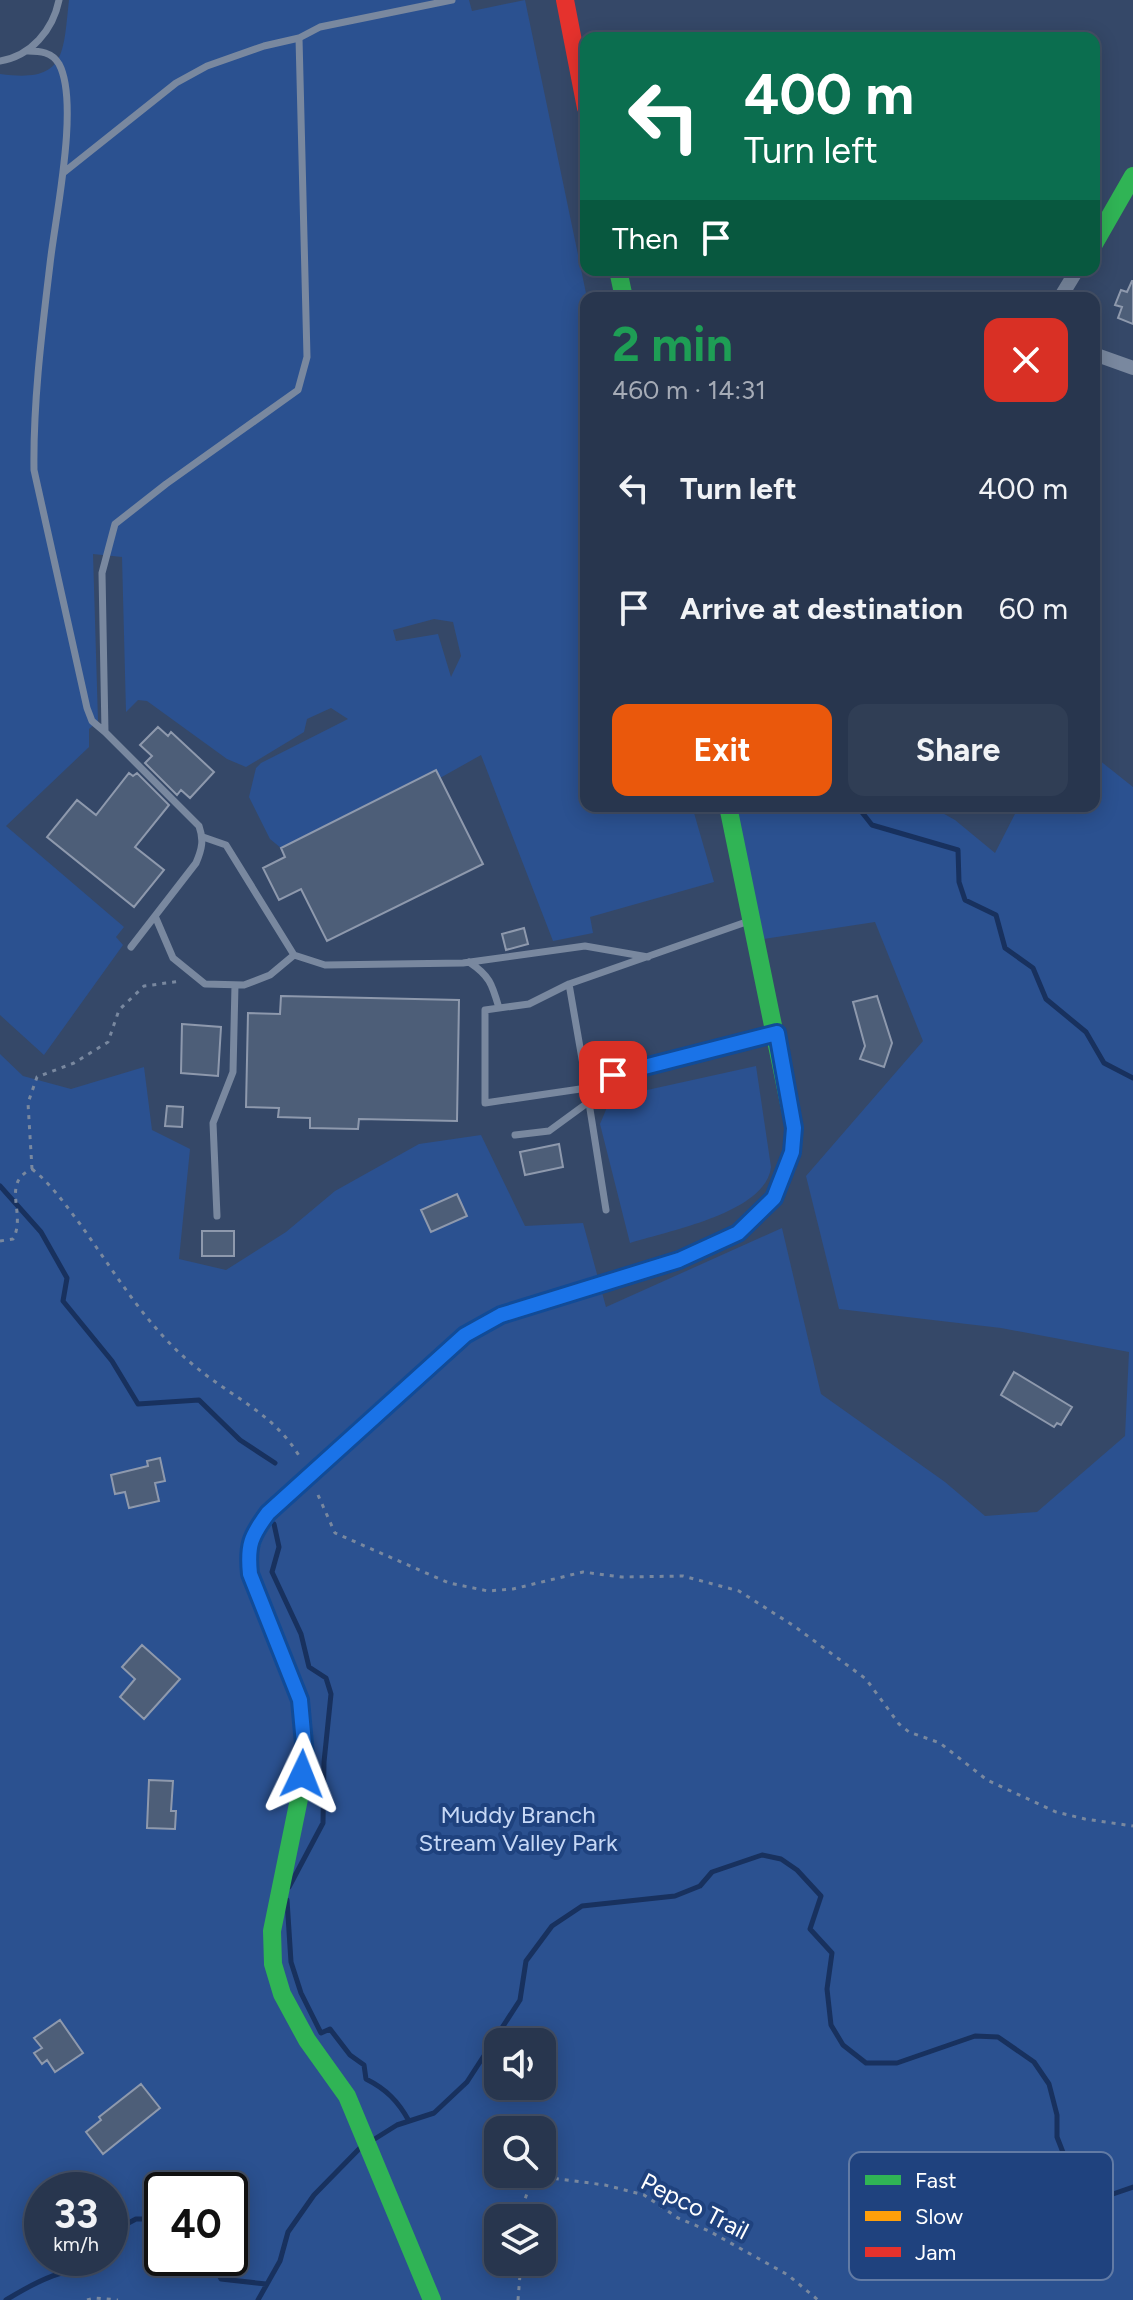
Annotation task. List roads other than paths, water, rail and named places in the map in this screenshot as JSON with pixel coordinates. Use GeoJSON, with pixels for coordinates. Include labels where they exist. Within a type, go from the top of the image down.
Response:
{"type":"FeatureCollection","features":[{"type":"Feature","properties":{"kind":"street"},"geometry":{"type":"LineString","coordinates":[[565,0],[580,77]]}},
{"type":"Feature","properties":{"kind":"street"},"geometry":{"type":"LineString","coordinates":[[1100,234],[1133,176]]}},
{"type":"Feature","properties":{"kind":"street"},"geometry":{"type":"LineString","coordinates":[[1100,356],[1133,368]]}},
{"type":"Feature","properties":{"kind":"street"},"geometry":{"type":"LineString","coordinates":[[432,2300],[347,2096],[307,2040],[282,1994],[273,1964],[272,1931],[300,1794],[304,1744],[300,1700],[250,1574],[248,1554],[252,1535],[268,1513],[465,1335],[501,1315],[679,1260],[738,1233],[774,1198],[792,1152],[794,1128],[777,1033],[729,812]]}},
{"type":"Feature","properties":{"kind":"lane"},"geometry":{"type":"LineString","coordinates":[[0,61],[28,51],[48,28],[59,0]]}},
{"type":"Feature","properties":{"kind":"lane"},"geometry":{"type":"LineString","coordinates":[[63,173],[176,83],[207,66],[264,46],[299,38],[320,27],[452,0]]}},
{"type":"Feature","properties":{"kind":"lane"},"geometry":{"type":"LineString","coordinates":[[105,732],[102,573],[115,524],[298,390],[307,357],[299,38]]}},
{"type":"Feature","properties":{"kind":"lane"},"geometry":{"type":"LineString","coordinates":[[28,51],[51,55],[60,65],[67,105],[63,173],[46,301],[33,437],[34,470],[92,721],[199,826],[203,837],[202,851],[196,863],[131,947]]}},
{"type":"Feature","properties":{"kind":"lane"},"geometry":{"type":"LineString","coordinates":[[203,837],[226,845],[294,955],[325,965],[468,962],[585,946],[648,957]]}},
{"type":"Feature","properties":{"kind":"lane"},"geometry":{"type":"LineString","coordinates":[[155,916],[173,958],[205,984],[244,985],[270,975],[294,955]]}},
{"type":"Feature","properties":{"kind":"lane"},"geometry":{"type":"LineString","coordinates":[[752,920],[569,984],[529,1004],[485,1010],[485,1103],[587,1085],[777,1033]]}},
{"type":"Feature","properties":{"kind":"lane"},"geometry":{"type":"LineString","coordinates":[[468,962],[485,973],[499,1008]]}},
{"type":"Feature","properties":{"kind":"lane"},"geometry":{"type":"LineString","coordinates":[[569,984],[606,1210]]}},
{"type":"Feature","properties":{"kind":"lane"},"geometry":{"type":"LineString","coordinates":[[217,1216],[213,1123],[233,1072],[235,985]]}},
{"type":"Feature","properties":{"kind":"lane"},"geometry":{"type":"LineString","coordinates":[[515,1135],[549,1131],[590,1101]]}},
{"type":"Feature","properties":{"kind":"waterway"},"geometry":{"type":"LineString","coordinates":[[862,812],[872,825],[958,850],[959,882],[965,900],[996,915],[1005,948],[1033,968],[1046,999],[1086,1032],[1104,1063],[1133,1078]]}},
{"type":"Feature","properties":{"kind":"waterway"},"geometry":{"type":"LineString","coordinates":[[0,1186],[41,1232],[67,1278],[63,1301],[112,1361],[138,1404],[199,1400],[240,1440],[275,1463]]}},
{"type":"Feature","properties":{"kind":"waterway"},"geometry":{"type":"LineString","coordinates":[[274,1524],[279,1547],[272,1572],[301,1634],[309,1667],[326,1678],[331,1694],[324,1762],[323,1823],[289,1887]]}},
{"type":"Feature","properties":{"kind":"waterway"},"geometry":{"type":"LineString","coordinates":[[373,2140],[397,2125],[434,2113],[467,2082],[520,2000],[526,1961],[552,1926],[582,1906],[675,1896],[700,1886],[712,1872],[762,1855],[781,1859],[797,1870],[821,1896],[810,1929],[832,1953],[827,1989],[831,2025],[843,2045],[866,2063],[897,2063],[975,2036],[998,2037],[1034,2062],[1049,2084],[1057,2115],[1057,2137],[1063,2152]]}},
{"type":"Feature","properties":{"kind":"waterway"},"geometry":{"type":"LineString","coordinates":[[287,1900],[291,1962],[301,1993],[321,2033],[330,2029],[350,2055],[364,2065],[366,2079],[391,2096],[409,2121]]}},
{"type":"Feature","properties":{"kind":"waterway"},"geometry":{"type":"LineString","coordinates":[[258,2300],[280,2261],[288,2232],[314,2195],[361,2147]]}},
{"type":"Feature","properties":{"kind":"waterway"},"geometry":{"type":"LineString","coordinates":[[1113,2194],[1133,2187]]}},
{"type":"Feature","properties":{"kind":"waterway"},"geometry":{"type":"LineString","coordinates":[[128,2223],[144,2219]]}},
{"type":"Feature","properties":{"kind":"waterway"},"geometry":{"type":"LineString","coordinates":[[6,2300],[53,2276]]}},
{"type":"Feature","properties":{"kind":"waterway"},"geometry":{"type":"LineString","coordinates":[[220,2276],[221,2279],[266,2284]]}},
{"type":"Feature","properties":{"kind":"park label","name":"Muddy Branch Stream Valley Park"},"geometry":{"type":"Point","coordinates":[518,1828]}}]}
